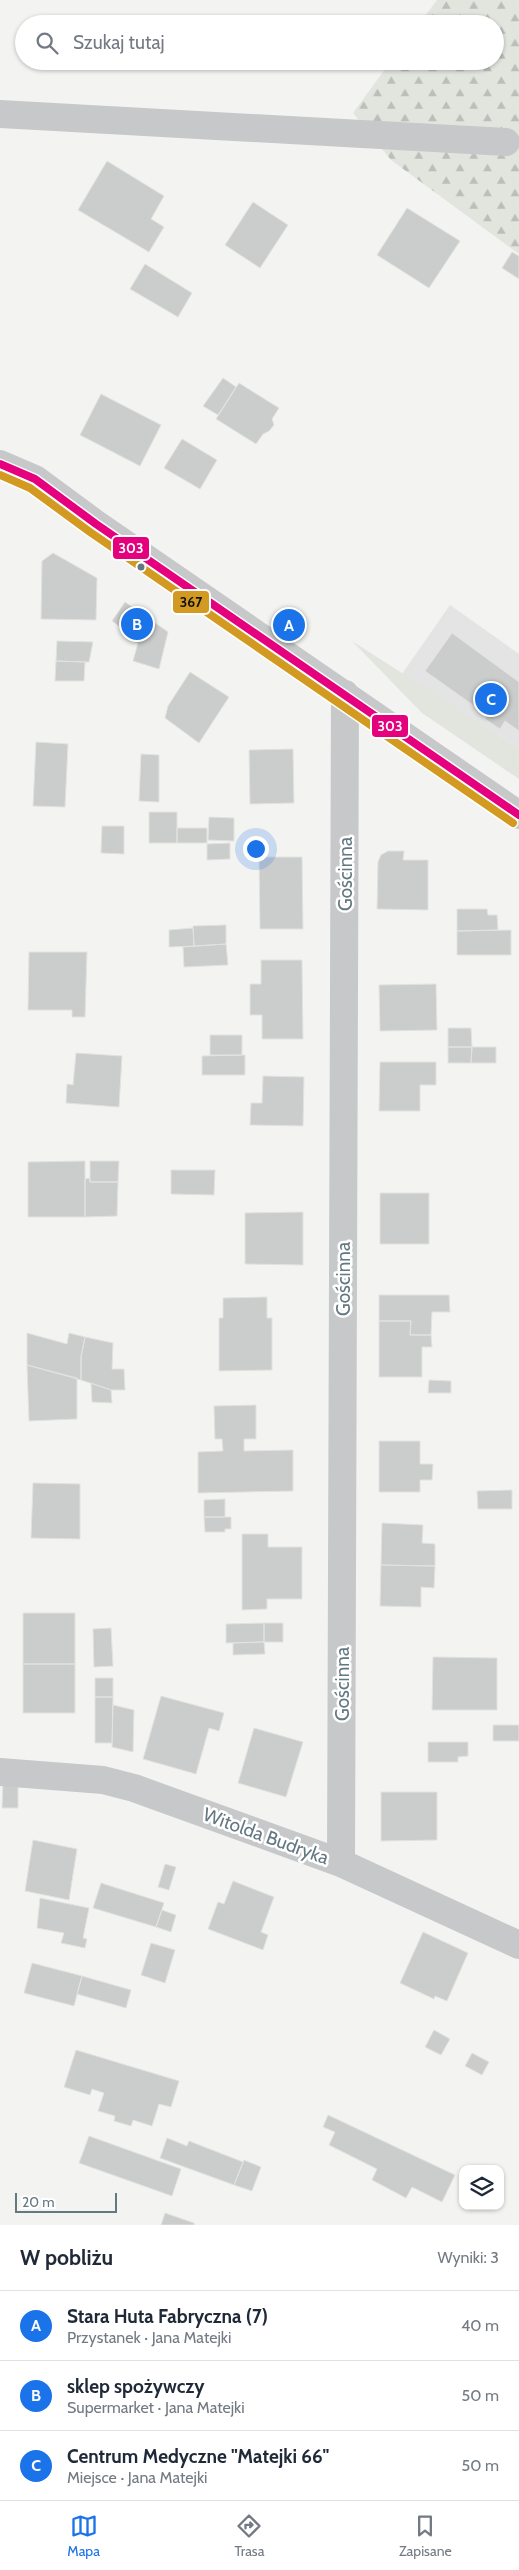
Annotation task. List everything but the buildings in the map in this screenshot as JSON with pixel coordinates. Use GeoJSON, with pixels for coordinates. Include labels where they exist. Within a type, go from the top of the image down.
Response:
{"type":"FeatureCollection","features":[{"type":"Feature","properties":{"kind":"street"},"geometry":{"type":"LineString","coordinates":[[0,114],[506,142]]}},
{"type":"Feature","properties":{"kind":"street"},"geometry":{"type":"LineString","coordinates":[[0,464],[35,479],[96,524],[519,814]]}},
{"type":"Feature","properties":{"kind":"street","name":"Gościnna"},"geometry":{"type":"LineString","coordinates":[[341,1863],[346,694]]}},
{"type":"Feature","properties":{"kind":"street","name":"Witolda Budryka"},"geometry":{"type":"LineString","coordinates":[[0,1772],[103,1780],[134,1788],[341,1863],[519,1945]]}},
{"type":"Feature","properties":{"kind":"shaded area"},"geometry":{"type":"Polygon","coordinates":[[[450,605],[519,654],[519,748],[402,674],[450,605]]]}},
{"type":"Feature","properties":{"kind":"green space"},"geometry":{"type":"Polygon","coordinates":[[[437,0],[519,0],[519,254],[391,160],[353,113],[384,70],[504,70],[504,15],[426,15],[437,0]]]}},
{"type":"Feature","properties":{"kind":"green space"},"geometry":{"type":"Polygon","coordinates":[[[352,641],[519,748],[519,779],[422,713],[352,641]]]}},
{"type":"Feature","properties":{"kind":"transit line","name":"303"},"geometry":{"type":"LineString","coordinates":[[0,464],[35,479],[96,524],[519,815]]}},
{"type":"Feature","properties":{"kind":"transit line","name":"367"},"geometry":{"type":"LineString","coordinates":[[0,475],[30,488],[90,532],[513,823]]}},
{"type":"Feature","properties":{"kind":"place","name":"sklep spożywczy"},"geometry":{"type":"Point","coordinates":[137,624]}},
{"type":"Feature","properties":{"kind":"place","name":"Stara Huta Fabryczna (7)"},"geometry":{"type":"Point","coordinates":[289,625]}},
{"type":"Feature","properties":{"kind":"place","name":"Centrum Medyczne \"Matejki 66\""},"geometry":{"type":"Point","coordinates":[491,699]}}]}
